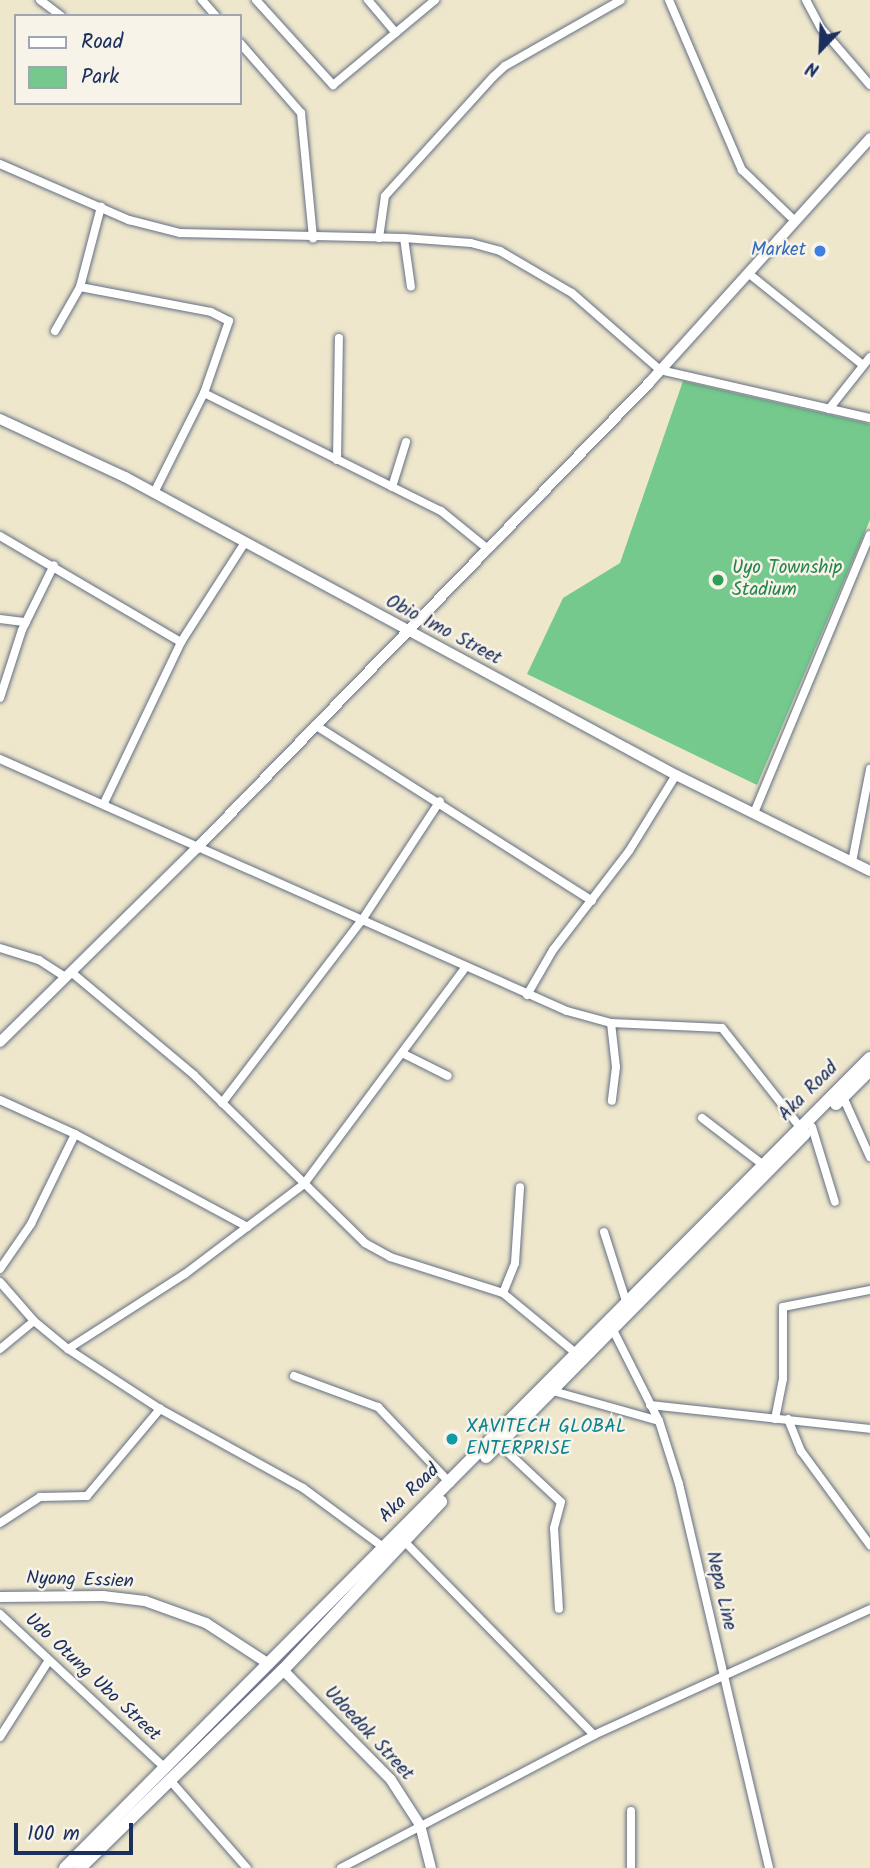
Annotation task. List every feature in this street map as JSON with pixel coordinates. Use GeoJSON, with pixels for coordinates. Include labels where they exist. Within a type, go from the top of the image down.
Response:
{"type":"FeatureCollection","features":[{"type":"Feature","properties":{"kind":"main road","name":"Aka Road"},"geometry":{"type":"LineString","coordinates":[[80,1868],[283,1670],[403,1540],[613,1330],[870,1058]]}},
{"type":"Feature","properties":{"kind":"main road","name":"Aka Road"},"geometry":{"type":"LineString","coordinates":[[65,1868],[163,1766],[450,1483],[762,1164],[843,1097],[870,1070]]}},
{"type":"Feature","properties":{"kind":"street"},"geometry":{"type":"LineString","coordinates":[[40,0],[58,14]]}},
{"type":"Feature","properties":{"kind":"street"},"geometry":{"type":"LineString","coordinates":[[202,0],[214,14]]}},
{"type":"Feature","properties":{"kind":"street"},"geometry":{"type":"LineString","coordinates":[[256,0],[333,85],[435,0]]}},
{"type":"Feature","properties":{"kind":"street"},"geometry":{"type":"LineString","coordinates":[[368,0],[396,33]]}},
{"type":"Feature","properties":{"kind":"street"},"geometry":{"type":"LineString","coordinates":[[379,238],[385,196],[493,77],[505,66],[621,0]]}},
{"type":"Feature","properties":{"kind":"street"},"geometry":{"type":"LineString","coordinates":[[669,0],[742,170],[795,221]]}},
{"type":"Feature","properties":{"kind":"street"},"geometry":{"type":"LineString","coordinates":[[806,0],[821,28],[870,85]]}},
{"type":"Feature","properties":{"kind":"street"},"geometry":{"type":"LineString","coordinates":[[242,45],[301,113],[313,238]]}},
{"type":"Feature","properties":{"kind":"street"},"geometry":{"type":"LineString","coordinates":[[0,1042],[197,848],[488,549],[660,370],[870,138]]}},
{"type":"Feature","properties":{"kind":"street"},"geometry":{"type":"LineString","coordinates":[[0,164],[129,220],[180,233],[404,238],[471,243],[500,251],[572,293],[660,370],[870,418]]}},
{"type":"Feature","properties":{"kind":"street"},"geometry":{"type":"LineString","coordinates":[[55,331],[80,287],[101,207]]}},
{"type":"Feature","properties":{"kind":"street"},"geometry":{"type":"LineString","coordinates":[[404,238],[411,287]]}},
{"type":"Feature","properties":{"kind":"street"},"geometry":{"type":"LineString","coordinates":[[748,273],[863,366]]}},
{"type":"Feature","properties":{"kind":"street"},"geometry":{"type":"LineString","coordinates":[[80,287],[211,312],[229,321],[204,393],[154,494]]}},
{"type":"Feature","properties":{"kind":"street"},"geometry":{"type":"LineString","coordinates":[[337,460],[339,338]]}},
{"type":"Feature","properties":{"kind":"street"},"geometry":{"type":"LineString","coordinates":[[829,409],[870,357]]}},
{"type":"Feature","properties":{"kind":"street"},"geometry":{"type":"LineString","coordinates":[[204,393],[453,518],[488,549]]}},
{"type":"Feature","properties":{"kind":"street","name":"Obio Imo Street"},"geometry":{"type":"LineString","coordinates":[[0,419],[154,494],[676,775],[870,871]]}},
{"type":"Feature","properties":{"kind":"street"},"geometry":{"type":"LineString","coordinates":[[392,487],[406,442]]}},
{"type":"Feature","properties":{"kind":"street"},"geometry":{"type":"LineString","coordinates":[[754,813],[870,535]]}},
{"type":"Feature","properties":{"kind":"street"},"geometry":{"type":"LineString","coordinates":[[0,536],[54,565],[181,642]]}},
{"type":"Feature","properties":{"kind":"street"},"geometry":{"type":"LineString","coordinates":[[104,803],[181,642],[244,544]]}},
{"type":"Feature","properties":{"kind":"street"},"geometry":{"type":"LineString","coordinates":[[0,698],[26,622],[54,565]]}},
{"type":"Feature","properties":{"kind":"street"},"geometry":{"type":"LineString","coordinates":[[0,619],[26,622]]}},
{"type":"Feature","properties":{"kind":"street"},"geometry":{"type":"LineString","coordinates":[[315,724],[440,801],[592,901]]}},
{"type":"Feature","properties":{"kind":"street"},"geometry":{"type":"LineString","coordinates":[[0,759],[104,803],[197,848],[527,995],[611,1023],[722,1028],[806,1127],[835,1202]]}},
{"type":"Feature","properties":{"kind":"street"},"geometry":{"type":"LineString","coordinates":[[852,862],[870,769]]}},
{"type":"Feature","properties":{"kind":"street"},"geometry":{"type":"LineString","coordinates":[[527,995],[553,950],[629,852],[676,775]]}},
{"type":"Feature","properties":{"kind":"street"},"geometry":{"type":"LineString","coordinates":[[222,1103],[362,920],[440,801]]}},
{"type":"Feature","properties":{"kind":"street"},"geometry":{"type":"LineString","coordinates":[[0,948],[39,960],[68,974],[222,1103],[304,1184],[379,1252],[503,1293],[577,1354]]}},
{"type":"Feature","properties":{"kind":"street"},"geometry":{"type":"LineString","coordinates":[[68,1349],[248,1227],[304,1184],[464,969]]}},
{"type":"Feature","properties":{"kind":"street"},"geometry":{"type":"LineString","coordinates":[[611,1023],[616,1068],[612,1101]]}},
{"type":"Feature","properties":{"kind":"street"},"geometry":{"type":"LineString","coordinates":[[402,1053],[448,1076]]}},
{"type":"Feature","properties":{"kind":"street"},"geometry":{"type":"LineString","coordinates":[[843,1097],[870,1157]]}},
{"type":"Feature","properties":{"kind":"street"},"geometry":{"type":"LineString","coordinates":[[0,1100],[75,1135],[248,1227]]}},
{"type":"Feature","properties":{"kind":"street"},"geometry":{"type":"LineString","coordinates":[[702,1118],[762,1164]]}},
{"type":"Feature","properties":{"kind":"street"},"geometry":{"type":"LineString","coordinates":[[0,1269],[31,1224],[75,1135]]}},
{"type":"Feature","properties":{"kind":"street"},"geometry":{"type":"LineString","coordinates":[[503,1293],[515,1264],[520,1187]]}},
{"type":"Feature","properties":{"kind":"street"},"geometry":{"type":"LineString","coordinates":[[604,1232],[626,1301]]}},
{"type":"Feature","properties":{"kind":"street"},"geometry":{"type":"LineString","coordinates":[[2,1286],[34,1321],[68,1349],[160,1409],[303,1488],[383,1547]]}},
{"type":"Feature","properties":{"kind":"street"},"geometry":{"type":"LineString","coordinates":[[775,1419],[783,1379],[783,1307],[870,1290]]}},
{"type":"Feature","properties":{"kind":"street"},"geometry":{"type":"LineString","coordinates":[[0,1349],[34,1321]]}},
{"type":"Feature","properties":{"kind":"street","name":"Nepa Line"},"geometry":{"type":"LineString","coordinates":[[613,1330],[659,1421],[679,1484],[769,1868]]}},
{"type":"Feature","properties":{"kind":"street"},"geometry":{"type":"LineString","coordinates":[[295,1376],[379,1407],[450,1483]]}},
{"type":"Feature","properties":{"kind":"street"},"geometry":{"type":"LineString","coordinates":[[553,1391],[659,1421]]}},
{"type":"Feature","properties":{"kind":"street"},"geometry":{"type":"LineString","coordinates":[[650,1405],[870,1429]]}},
{"type":"Feature","properties":{"kind":"street"},"geometry":{"type":"LineString","coordinates":[[0,1523],[40,1497],[87,1496],[160,1409]]}},
{"type":"Feature","properties":{"kind":"street"},"geometry":{"type":"LineString","coordinates":[[788,1419],[801,1451],[870,1545]]}},
{"type":"Feature","properties":{"kind":"street"},"geometry":{"type":"LineString","coordinates":[[500,1445],[561,1502],[554,1528],[559,1609]]}},
{"type":"Feature","properties":{"kind":"street"},"geometry":{"type":"LineString","coordinates":[[403,1540],[594,1735]]}},
{"type":"Feature","properties":{"kind":"street","name":"Nyong Essien"},"geometry":{"type":"LineString","coordinates":[[0,1597],[103,1596],[145,1601],[206,1623],[269,1664]]}},
{"type":"Feature","properties":{"kind":"street"},"geometry":{"type":"LineString","coordinates":[[341,1868],[594,1735],[870,1609]]}},
{"type":"Feature","properties":{"kind":"street","name":"Udo Otung Ubo Street"},"geometry":{"type":"LineString","coordinates":[[0,1614],[163,1766]]}},
{"type":"Feature","properties":{"kind":"street"},"geometry":{"type":"LineString","coordinates":[[0,1737],[49,1660]]}},
{"type":"Feature","properties":{"kind":"street","name":"Udoedok Street"},"geometry":{"type":"LineString","coordinates":[[283,1670],[391,1780],[420,1825],[431,1868]]}},
{"type":"Feature","properties":{"kind":"street"},"geometry":{"type":"LineString","coordinates":[[169,1779],[247,1868]]}},
{"type":"Feature","properties":{"kind":"street"},"geometry":{"type":"LineString","coordinates":[[631,1811],[631,1868]]}},
{"type":"Feature","properties":{"kind":"green space","name":"Uyo Township Stadium"},"geometry":{"type":"Polygon","coordinates":[[[683,381],[870,424],[870,520],[757,785],[527,674],[563,598],[620,563],[683,381]]]}},
{"type":"Feature","properties":{"kind":"place","name":"Market"},"geometry":{"type":"Point","coordinates":[820,251]}},
{"type":"Feature","properties":{"kind":"place","name":"Uyo Township Stadium"},"geometry":{"type":"Point","coordinates":[718,580]}},
{"type":"Feature","properties":{"kind":"place","name":"XAVITECH GLOBAL ENTERPRISE"},"geometry":{"type":"Point","coordinates":[452,1439]}}]}
